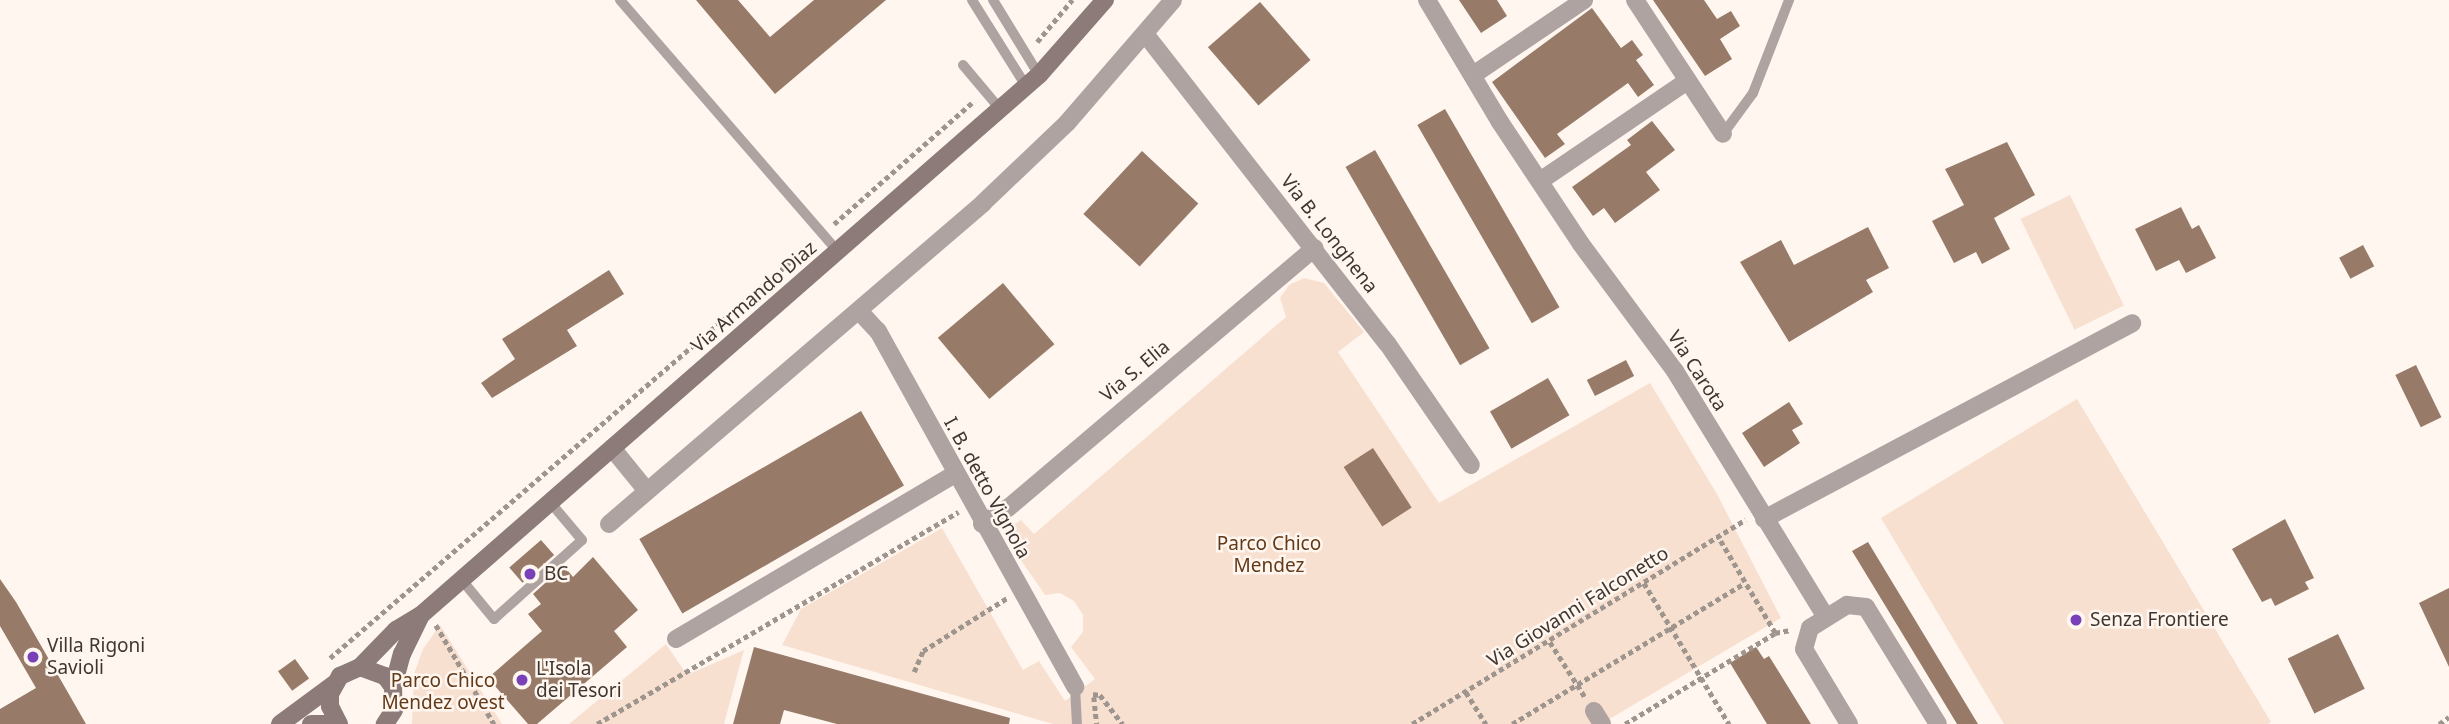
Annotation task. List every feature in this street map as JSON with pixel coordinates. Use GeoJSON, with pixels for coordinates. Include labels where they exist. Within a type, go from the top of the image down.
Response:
{"type":"FeatureCollection","features":[{"type":"Feature","properties":{"kind":"street","name":"Via Armando Diaz"},"geometry":{"type":"LineString","coordinates":[[334,684],[360,667],[396,630],[421,615],[1033,81],[1105,0]]}},
{"type":"Feature","properties":{"kind":"street"},"geometry":{"type":"LineString","coordinates":[[609,524],[860,312],[1017,171],[1146,36],[1173,0]]}},
{"type":"Feature","properties":{"kind":"street","name":"Via Carota"},"geometry":{"type":"LineString","coordinates":[[1427,0],[1540,181],[1675,371],[1826,617]]}},
{"type":"Feature","properties":{"kind":"street"},"geometry":{"type":"LineString","coordinates":[[1473,75],[1584,0]]}},
{"type":"Feature","properties":{"kind":"street"},"geometry":{"type":"LineString","coordinates":[[1635,0],[1723,134]]}},
{"type":"Feature","properties":{"kind":"street","name":"Via B. Longhena"},"geometry":{"type":"LineString","coordinates":[[1146,36],[1315,248],[1471,465]]}},
{"type":"Feature","properties":{"kind":"street"},"geometry":{"type":"LineString","coordinates":[[1540,181],[1687,80]]}},
{"type":"Feature","properties":{"kind":"street","name":"Via S. Elia"},"geometry":{"type":"LineString","coordinates":[[982,524],[1008,508],[1315,248]]}},
{"type":"Feature","properties":{"kind":"street","name":"I. B. detto Vignola"},"geometry":{"type":"LineString","coordinates":[[860,312],[878,331],[982,524],[1075,687]]}},
{"type":"Feature","properties":{"kind":"street"},"geometry":{"type":"LineString","coordinates":[[1761,515],[2132,323]]}},
{"type":"Feature","properties":{"kind":"street"},"geometry":{"type":"LineString","coordinates":[[612,448],[647,491]]}},
{"type":"Feature","properties":{"kind":"street"},"geometry":{"type":"LineString","coordinates":[[676,639],[955,474]]}},
{"type":"Feature","properties":{"kind":"street"},"geometry":{"type":"LineString","coordinates":[[1849,724],[1804,649],[1810,628],[1847,605],[1866,607],[1938,724]]}},
{"type":"Feature","properties":{"kind":"street","name":"Via Armando Diaz"},"geometry":{"type":"LineString","coordinates":[[391,719],[393,687],[402,654],[421,615]]}},
{"type":"Feature","properties":{"kind":"street"},"geometry":{"type":"LineString","coordinates":[[360,667],[385,676],[393,687]]}},
{"type":"Feature","properties":{"kind":"street"},"geometry":{"type":"LineString","coordinates":[[279,724],[334,684]]}},
{"type":"Feature","properties":{"kind":"street"},"geometry":{"type":"LineString","coordinates":[[334,684],[330,706],[340,724]]}},
{"type":"Feature","properties":{"kind":"street"},"geometry":{"type":"LineString","coordinates":[[311,724],[333,724]]}},
{"type":"Feature","properties":{"kind":"lane"},"geometry":{"type":"LineString","coordinates":[[620,0],[838,252]]}},
{"type":"Feature","properties":{"kind":"lane"},"geometry":{"type":"LineString","coordinates":[[972,0],[1033,81]]}},
{"type":"Feature","properties":{"kind":"lane"},"geometry":{"type":"LineString","coordinates":[[993,0],[1025,56],[1033,81]]}},
{"type":"Feature","properties":{"kind":"lane"},"geometry":{"type":"LineString","coordinates":[[1723,134],[1753,93],[1789,0]]}},
{"type":"Feature","properties":{"kind":"lane"},"geometry":{"type":"LineString","coordinates":[[963,65],[1000,109]]}},
{"type":"Feature","properties":{"kind":"lane"},"geometry":{"type":"LineString","coordinates":[[461,579],[494,618],[582,540],[550,502]]}},
{"type":"Feature","properties":{"kind":"lane"},"geometry":{"type":"LineString","coordinates":[[1075,687],[1077,724]]}},
{"type":"Feature","properties":{"kind":"path"},"geometry":{"type":"LineString","coordinates":[[1025,56],[1072,0]]}},
{"type":"Feature","properties":{"kind":"path"},"geometry":{"type":"LineString","coordinates":[[331,656],[985,91]]}},
{"type":"Feature","properties":{"kind":"path"},"geometry":{"type":"LineString","coordinates":[[597,724],[972,503]]}},
{"type":"Feature","properties":{"kind":"path","name":"Via Giovanni Falconetto"},"geometry":{"type":"LineString","coordinates":[[1412,724],[1718,537],[1761,515]]}},
{"type":"Feature","properties":{"kind":"path"},"geometry":{"type":"LineString","coordinates":[[1625,724],[1775,633],[1743,584],[1718,537]]}},
{"type":"Feature","properties":{"kind":"path"},"geometry":{"type":"LineString","coordinates":[[1644,583],[1729,724]]}},
{"type":"Feature","properties":{"kind":"path"},"geometry":{"type":"LineString","coordinates":[[1512,724],[1743,584]]}},
{"type":"Feature","properties":{"kind":"path"},"geometry":{"type":"LineString","coordinates":[[914,672],[923,651],[1020,591]]}},
{"type":"Feature","properties":{"kind":"path"},"geometry":{"type":"LineString","coordinates":[[436,625],[494,724]]}},
{"type":"Feature","properties":{"kind":"path"},"geometry":{"type":"LineString","coordinates":[[1550,642],[1598,718]]}},
{"type":"Feature","properties":{"kind":"path"},"geometry":{"type":"LineString","coordinates":[[1466,692],[1486,724]]}},
{"type":"Feature","properties":{"kind":"path"},"geometry":{"type":"LineString","coordinates":[[1093,694],[1100,695],[1124,724]]}},
{"type":"Feature","properties":{"kind":"path"},"geometry":{"type":"LineString","coordinates":[[2439,724],[2449,717]]}},
{"type":"Feature","properties":{"kind":"green space"},"geometry":{"type":"Polygon","coordinates":[[[2070,195],[2124,306],[2074,330],[2021,219],[2070,195]]]}},
{"type":"Feature","properties":{"kind":"green space","name":"Parco Chico Mendez"},"geometry":{"type":"Polygon","coordinates":[[[1304,278],[1324,283],[1364,332],[1338,352],[1439,503],[1650,383],[1717,494],[1781,618],[1601,724],[1053,724],[782,645],[801,609],[942,528],[1023,670],[1039,661],[1065,701],[1095,679],[1071,647],[1083,632],[1083,615],[1074,601],[1060,593],[1045,595],[1018,556],[1015,524],[1021,520],[1034,534],[1286,317],[1280,298],[1289,285],[1304,278]]]}},
{"type":"Feature","properties":{"kind":"green space","name":"Senza Frontiere"},"geometry":{"type":"Polygon","coordinates":[[[2077,399],[2271,722],[2268,724],[2004,724],[1881,518],[2077,399]]]}},
{"type":"Feature","properties":{"kind":"green space","name":"Parco Chico Mendez ovest"},"geometry":{"type":"Polygon","coordinates":[[[440,625],[502,724],[412,724],[414,674],[423,649],[440,625]]]}},
{"type":"Feature","properties":{"kind":"green space"},"geometry":{"type":"Polygon","coordinates":[[[666,644],[687,675],[744,650],[724,724],[569,724],[666,644]]]}},
{"type":"Feature","properties":{"kind":"building"},"geometry":{"type":"Polygon","coordinates":[[[696,0],[738,0],[770,37],[814,0],[886,0],[775,94],[696,0]]]}},
{"type":"Feature","properties":{"kind":"building"},"geometry":{"type":"Polygon","coordinates":[[[1459,0],[1497,0],[1507,16],[1481,33],[1459,0]]]}},
{"type":"Feature","properties":{"kind":"building"},"geometry":{"type":"Polygon","coordinates":[[[1653,0],[1704,0],[1717,19],[1731,11],[1740,26],[1720,39],[1732,59],[1705,76],[1653,0]]]}},
{"type":"Feature","properties":{"kind":"building"},"geometry":{"type":"Polygon","coordinates":[[[1260,2],[1311,60],[1258,105],[1208,47],[1260,2]]]}},
{"type":"Feature","properties":{"kind":"building"},"geometry":{"type":"Polygon","coordinates":[[[1592,8],[1621,48],[1632,40],[1643,55],[1636,60],[1654,85],[1638,97],[1628,83],[1557,134],[1565,144],[1545,158],[1492,82],[1592,8]]]}},
{"type":"Feature","properties":{"kind":"building"},"geometry":{"type":"Polygon","coordinates":[[[1445,109],[1560,307],[1532,323],[1417,125],[1445,109]]]}},
{"type":"Feature","properties":{"kind":"building"},"geometry":{"type":"Polygon","coordinates":[[[1652,121],[1675,150],[1646,172],[1660,190],[1615,223],[1604,208],[1593,216],[1572,187],[1631,145],[1627,140],[1652,121]]]}},
{"type":"Feature","properties":{"kind":"building"},"geometry":{"type":"Polygon","coordinates":[[[2007,142],[2035,195],[1994,218],[2010,249],[1982,264],[1976,252],[1954,263],[1932,221],[1964,205],[1945,169],[2007,142]]]}},
{"type":"Feature","properties":{"kind":"building"},"geometry":{"type":"Polygon","coordinates":[[[1375,150],[1490,348],[1460,365],[1346,167],[1375,150]]]}},
{"type":"Feature","properties":{"kind":"building"},"geometry":{"type":"Polygon","coordinates":[[[1142,151],[1198,204],[1140,266],[1083,214],[1142,151]]]}},
{"type":"Feature","properties":{"kind":"building"},"geometry":{"type":"Polygon","coordinates":[[[2181,207],[2192,229],[2199,225],[2216,258],[2186,273],[2179,260],[2156,271],[2135,229],[2181,207]]]}},
{"type":"Feature","properties":{"kind":"building"},"geometry":{"type":"Polygon","coordinates":[[[1868,227],[1889,268],[1866,280],[1873,292],[1789,342],[1740,262],[1781,240],[1794,265],[1868,227]]]}},
{"type":"Feature","properties":{"kind":"building"},"geometry":{"type":"Polygon","coordinates":[[[2363,245],[2374,266],[2350,279],[2339,258],[2363,245]]]}},
{"type":"Feature","properties":{"kind":"building"},"geometry":{"type":"Polygon","coordinates":[[[609,270],[624,294],[567,330],[577,346],[492,398],[481,383],[515,359],[502,339],[609,270]]]}},
{"type":"Feature","properties":{"kind":"building"},"geometry":{"type":"Polygon","coordinates":[[[1003,283],[1054,344],[989,399],[938,338],[1003,283]]]}},
{"type":"Feature","properties":{"kind":"building"},"geometry":{"type":"Polygon","coordinates":[[[1626,360],[1634,376],[1595,396],[1587,380],[1626,360]]]}},
{"type":"Feature","properties":{"kind":"building"},"geometry":{"type":"Polygon","coordinates":[[[2416,365],[2441,417],[2421,427],[2395,375],[2416,365]]]}},
{"type":"Feature","properties":{"kind":"building"},"geometry":{"type":"Polygon","coordinates":[[[1548,378],[1570,415],[1511,449],[1490,412],[1548,378]]]}},
{"type":"Feature","properties":{"kind":"building"},"geometry":{"type":"Polygon","coordinates":[[[1789,402],[1803,424],[1792,430],[1800,443],[1764,467],[1742,433],[1789,402]]]}},
{"type":"Feature","properties":{"kind":"building"},"geometry":{"type":"Polygon","coordinates":[[[861,411],[904,485],[682,613],[639,539],[861,411]]]}},
{"type":"Feature","properties":{"kind":"building"},"geometry":{"type":"Polygon","coordinates":[[[1373,448],[1412,508],[1382,527],[1344,467],[1373,448]]]}},
{"type":"Feature","properties":{"kind":"building"},"geometry":{"type":"Polygon","coordinates":[[[2285,519],[2314,578],[2305,582],[2309,589],[2275,606],[2271,598],[2262,602],[2232,549],[2285,519]]]}},
{"type":"Feature","properties":{"kind":"building"},"geometry":{"type":"Polygon","coordinates":[[[541,540],[554,555],[522,583],[509,568],[541,540]]]}},
{"type":"Feature","properties":{"kind":"building"},"geometry":{"type":"Polygon","coordinates":[[[1868,542],[1978,724],[1957,724],[1852,551],[1868,542]]]}},
{"type":"Feature","properties":{"kind":"building"},"geometry":{"type":"Polygon","coordinates":[[[593,557],[638,610],[614,631],[627,647],[537,724],[528,724],[488,678],[542,631],[528,614],[541,604],[533,594],[564,566],[573,577],[593,557]]]}},
{"type":"Feature","properties":{"kind":"building","name":"Villa Rigoni Savioli"},"geometry":{"type":"Polygon","coordinates":[[[0,579],[86,724],[0,724],[0,709],[36,688],[0,626],[0,579]]]}},
{"type":"Feature","properties":{"kind":"building"},"geometry":{"type":"Polygon","coordinates":[[[2449,588],[2449,667],[2419,603],[2449,588]]]}},
{"type":"Feature","properties":{"kind":"building"},"geometry":{"type":"Polygon","coordinates":[[[2338,634],[2365,689],[2314,713],[2288,659],[2338,634]]]}},
{"type":"Feature","properties":{"kind":"building"},"geometry":{"type":"Polygon","coordinates":[[[754,647],[1010,718],[1009,724],[837,724],[784,710],[780,724],[733,724],[754,647]]]}},
{"type":"Feature","properties":{"kind":"building"},"geometry":{"type":"Polygon","coordinates":[[[1756,647],[1764,659],[1769,656],[1811,724],[1767,724],[1730,663],[1756,647]]]}},
{"type":"Feature","properties":{"kind":"building"},"geometry":{"type":"Polygon","coordinates":[[[295,659],[309,678],[292,691],[278,671],[295,659]]]}},
{"type":"Feature","properties":{"kind":"place","name":"BC"},"geometry":{"type":"Point","coordinates":[530,574]}},
{"type":"Feature","properties":{"kind":"place","name":"Senza Frontiere"},"geometry":{"type":"Point","coordinates":[2076,620]}},
{"type":"Feature","properties":{"kind":"place","name":"Villa Rigoni Savioli"},"geometry":{"type":"Point","coordinates":[33,657]}},
{"type":"Feature","properties":{"kind":"place","name":"L'Isola dei Tesori"},"geometry":{"type":"Point","coordinates":[522,680]}}]}
